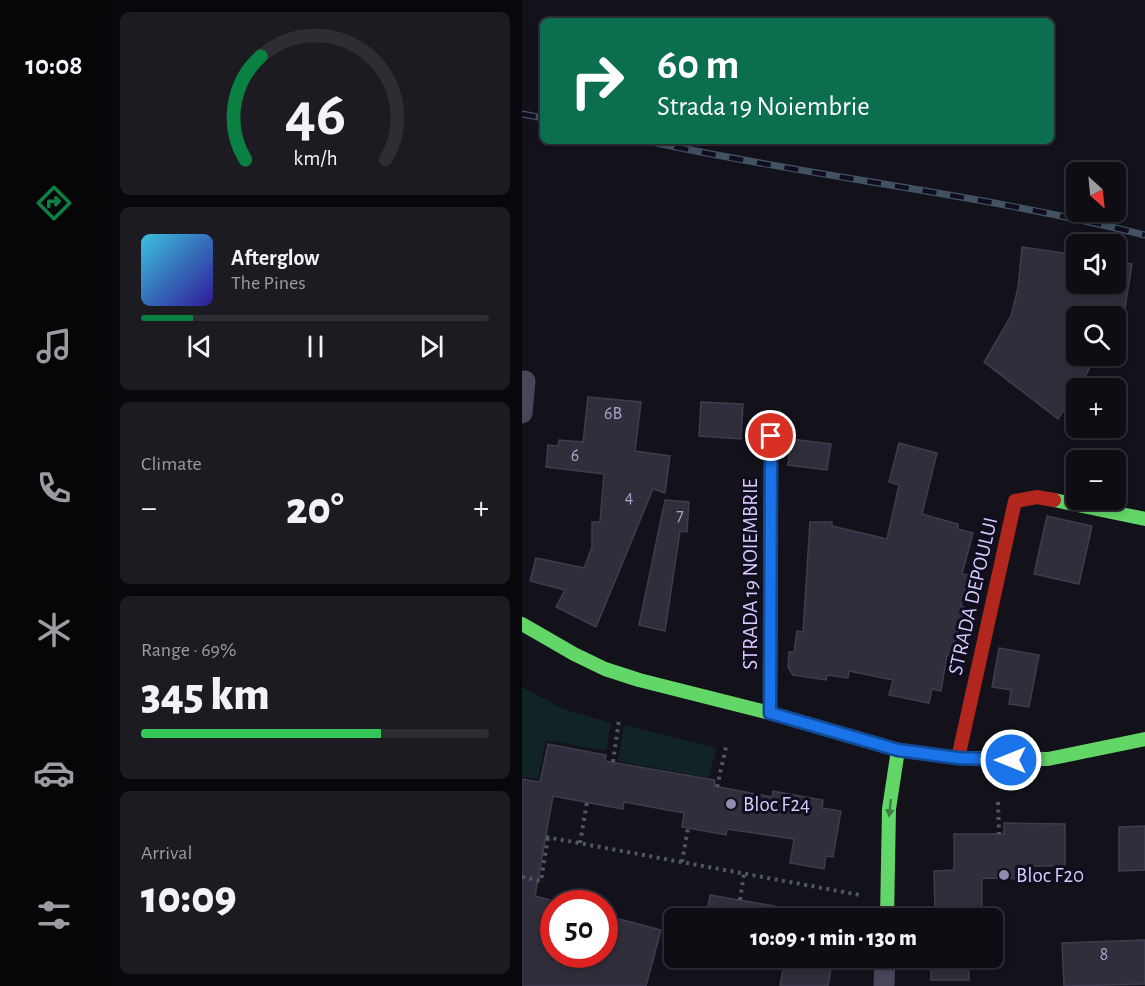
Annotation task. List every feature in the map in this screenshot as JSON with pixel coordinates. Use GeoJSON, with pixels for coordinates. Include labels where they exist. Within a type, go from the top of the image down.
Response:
{"type":"FeatureCollection","features":[{"type":"Feature","properties":{"kind":"street"},"geometry":{"type":"LineString","coordinates":[[522,413],[525,381]]}},
{"type":"Feature","properties":{"kind":"street","name":"STRADA 19 NOIEMBRIE"},"geometry":{"type":"LineString","coordinates":[[770,713],[771,436]]}},
{"type":"Feature","properties":{"kind":"street","name":"STRADA DEPOULUI"},"geometry":{"type":"LineString","coordinates":[[958,758],[1016,501],[1037,497],[1145,519]]}},
{"type":"Feature","properties":{"kind":"street"},"geometry":{"type":"LineString","coordinates":[[522,624],[605,669],[898,750],[958,758],[1048,759],[1145,739]]}},
{"type":"Feature","properties":{"kind":"street"},"geometry":{"type":"LineString","coordinates":[[887,908],[889,809],[898,750]]}},
{"type":"Feature","properties":{"kind":"street"},"geometry":{"type":"LineString","coordinates":[[884,986],[885,968]]}},
{"type":"Feature","properties":{"kind":"path"},"geometry":{"type":"LineString","coordinates":[[613,762],[619,720]]}},
{"type":"Feature","properties":{"kind":"path"},"geometry":{"type":"LineString","coordinates":[[717,787],[726,747]]}},
{"type":"Feature","properties":{"kind":"path"},"geometry":{"type":"LineString","coordinates":[[580,843],[587,802]]}},
{"type":"Feature","properties":{"kind":"path"},"geometry":{"type":"LineString","coordinates":[[998,802],[999,834]]}},
{"type":"Feature","properties":{"kind":"path"},"geometry":{"type":"LineString","coordinates":[[682,862],[688,828]]}},
{"type":"Feature","properties":{"kind":"path"},"geometry":{"type":"LineString","coordinates":[[522,877],[541,881],[547,837],[887,901]]}},
{"type":"Feature","properties":{"kind":"path"},"geometry":{"type":"LineString","coordinates":[[740,900],[744,873]]}},
{"type":"Feature","properties":{"kind":"green space"},"geometry":{"type":"Polygon","coordinates":[[[522,687],[563,709],[611,723],[606,751],[546,740],[538,779],[522,777],[522,687]]]}},
{"type":"Feature","properties":{"kind":"green space"},"geometry":{"type":"Polygon","coordinates":[[[624,725],[716,748],[709,778],[618,761],[624,725]]]}},
{"type":"Feature","properties":{"kind":"building"},"geometry":{"type":"Polygon","coordinates":[[[1022,247],[1066,253],[1066,294],[1126,294],[1126,263],[1132,264],[1125,306],[1066,306],[1066,366],[1091,366],[1084,378],[1066,378],[1066,407],[1058,419],[984,362],[1011,316],[1018,288],[1022,247]]]}},
{"type":"Feature","properties":{"kind":"building"},"geometry":{"type":"Polygon","coordinates":[[[588,397],[641,402],[635,451],[670,456],[665,493],[653,489],[596,627],[556,607],[565,590],[530,581],[536,558],[584,568],[592,547],[592,522],[600,522],[604,474],[546,467],[548,445],[558,446],[559,440],[583,442],[588,397]]]}},
{"type":"Feature","properties":{"kind":"building"},"geometry":{"type":"Polygon","coordinates":[[[701,402],[743,404],[741,439],[699,436],[701,402]]]}},
{"type":"Feature","properties":{"kind":"building"},"geometry":{"type":"Polygon","coordinates":[[[791,439],[831,444],[827,470],[788,465],[791,439]]]}},
{"type":"Feature","properties":{"kind":"building"},"geometry":{"type":"Polygon","coordinates":[[[899,443],[937,453],[922,514],[958,524],[958,529],[973,533],[962,574],[969,575],[952,656],[947,655],[941,691],[932,689],[929,703],[889,695],[893,680],[849,671],[848,678],[827,675],[826,680],[793,675],[788,667],[789,652],[794,652],[797,631],[803,632],[810,522],[832,522],[832,526],[887,539],[899,485],[889,482],[899,443]]]}},
{"type":"Feature","properties":{"kind":"building"},"geometry":{"type":"Polygon","coordinates":[[[665,500],[689,502],[687,532],[680,531],[665,631],[639,625],[665,500]]]}},
{"type":"Feature","properties":{"kind":"building"},"geometry":{"type":"Polygon","coordinates":[[[1047,516],[1092,526],[1079,584],[1034,574],[1047,516]]]}},
{"type":"Feature","properties":{"kind":"building"},"geometry":{"type":"Polygon","coordinates":[[[999,648],[1039,655],[1029,707],[1009,704],[1011,690],[992,687],[999,648]]]}},
{"type":"Feature","properties":{"kind":"building","name":"Bloc F24"},"geometry":{"type":"Polygon","coordinates":[[[548,744],[606,755],[605,761],[715,780],[714,786],[772,797],[773,791],[823,800],[822,808],[841,811],[833,857],[826,856],[824,869],[790,863],[794,839],[727,829],[726,835],[682,827],[684,813],[624,802],[623,809],[553,796],[535,896],[540,897],[540,968],[618,968],[618,919],[661,930],[646,986],[522,986],[522,779],[540,782],[548,744]]]}},
{"type":"Feature","properties":{"kind":"building","name":"Bloc F20"},"geometry":{"type":"Polygon","coordinates":[[[1004,823],[1065,824],[1065,866],[1027,866],[1027,879],[982,878],[982,908],[935,908],[934,871],[954,870],[954,834],[1004,834],[1004,823]]]}},
{"type":"Feature","properties":{"kind":"building"},"geometry":{"type":"Polygon","coordinates":[[[1145,826],[1145,870],[1119,871],[1119,827],[1145,826]]]}},
{"type":"Feature","properties":{"kind":"building"},"geometry":{"type":"Polygon","coordinates":[[[710,895],[775,906],[775,908],[708,908],[710,895]]]}},
{"type":"Feature","properties":{"kind":"building"},"geometry":{"type":"Polygon","coordinates":[[[1145,940],[1145,984],[1064,986],[1062,943],[1145,940]]]}},
{"type":"Feature","properties":{"kind":"building"},"geometry":{"type":"Polygon","coordinates":[[[783,968],[831,968],[828,986],[780,986],[783,968]]]}},
{"type":"Feature","properties":{"kind":"building"},"geometry":{"type":"Polygon","coordinates":[[[931,968],[969,968],[969,980],[931,980],[931,968]]]}},
{"type":"Feature","properties":{"kind":"railway"},"geometry":{"type":"LineString","coordinates":[[522,114],[540,117]]}},
{"type":"Feature","properties":{"kind":"railway"},"geometry":{"type":"LineString","coordinates":[[661,144],[1021,208],[1145,235]]}},
{"type":"Feature","properties":{"kind":"traffic: fast"},"geometry":{"type":"LineString","coordinates":[[770,713],[771,436]]}},
{"type":"Feature","properties":{"kind":"traffic: fast"},"geometry":{"type":"LineString","coordinates":[[1054,500],[1145,519]]}},
{"type":"Feature","properties":{"kind":"traffic: fast"},"geometry":{"type":"LineString","coordinates":[[522,624],[605,669],[898,750],[958,758],[1048,759],[1145,739]]}},
{"type":"Feature","properties":{"kind":"traffic: fast"},"geometry":{"type":"LineString","coordinates":[[887,908],[889,809],[898,750]]}},
{"type":"Feature","properties":{"kind":"traffic: jam"},"geometry":{"type":"LineString","coordinates":[[958,758],[1015,501],[1037,497],[1054,500]]}},
{"type":"Feature","properties":{"kind":"place","name":"Bloc F24"},"geometry":{"type":"Point","coordinates":[731,804]}},
{"type":"Feature","properties":{"kind":"place","name":"Bloc F20"},"geometry":{"type":"Point","coordinates":[1004,875]}},
{"type":"Feature","properties":{"kind":"route"},"geometry":{"type":"LineString","coordinates":[[771,436],[770,713],[898,750],[958,758],[1011,760]]}}]}
